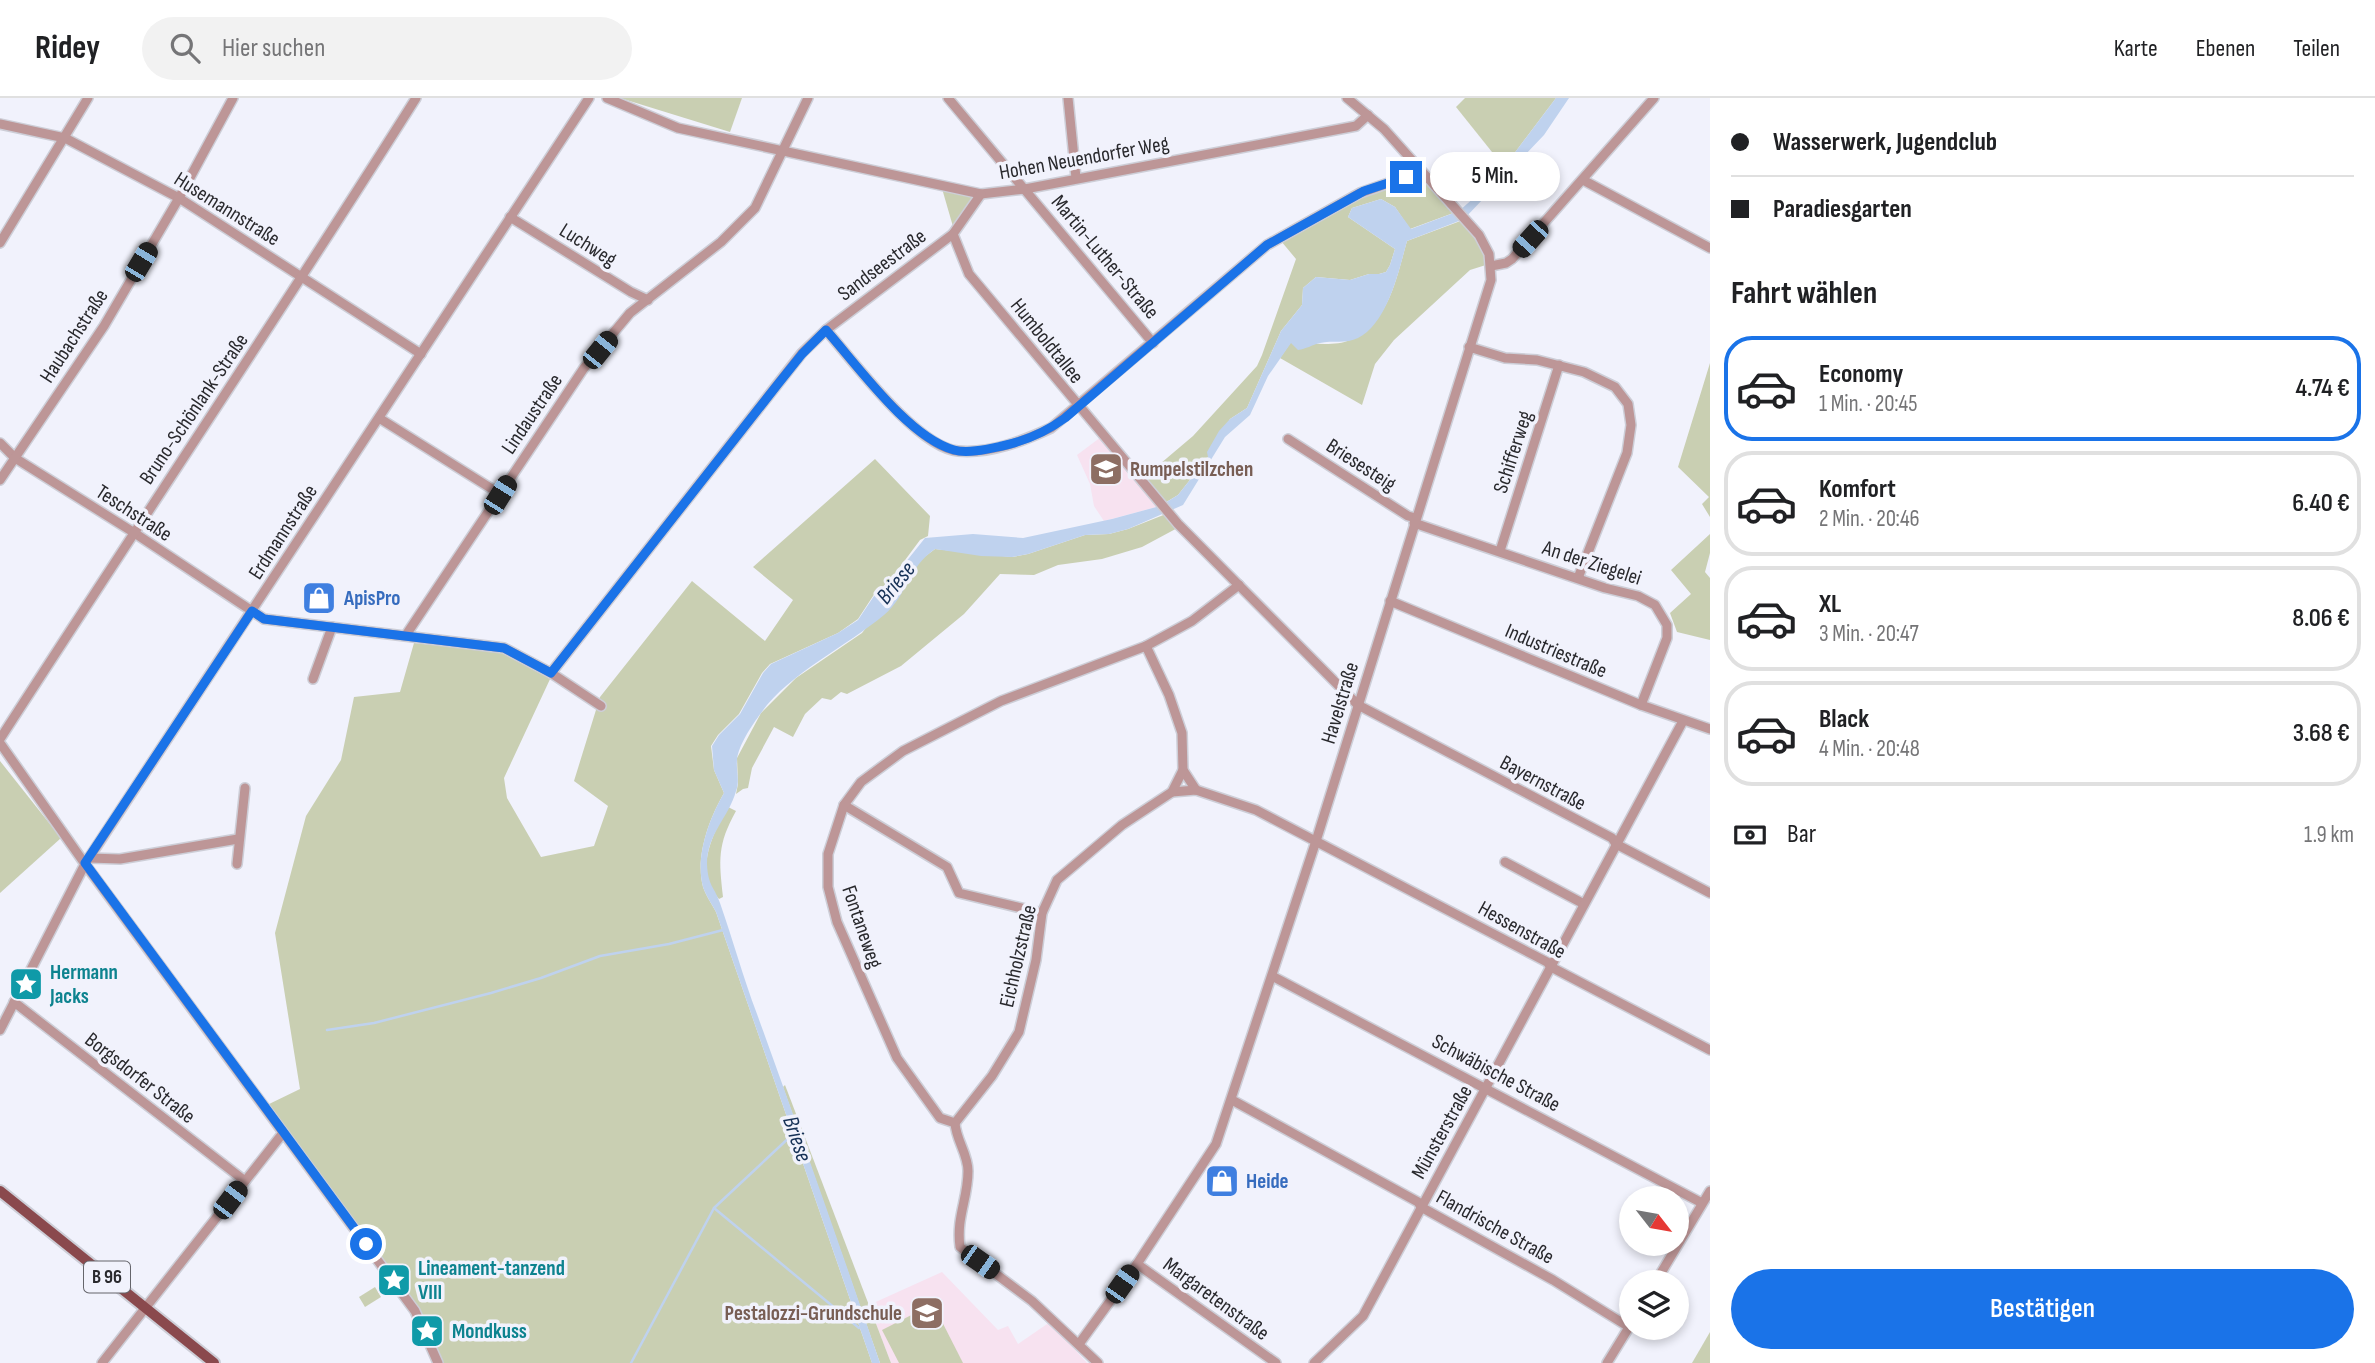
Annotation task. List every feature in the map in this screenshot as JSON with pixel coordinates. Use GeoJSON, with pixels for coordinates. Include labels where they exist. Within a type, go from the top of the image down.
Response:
{"type":"FeatureCollection","features":[{"type":"Feature","properties":{"kind":"main road","name":"B 96"},"geometry":{"type":"LineString","coordinates":[[0,1191],[214,1363]]}},
{"type":"Feature","properties":{"kind":"street"},"geometry":{"type":"LineString","coordinates":[[0,243],[88,98]]}},
{"type":"Feature","properties":{"kind":"street","name":"Haubachstraße"},"geometry":{"type":"LineString","coordinates":[[0,480],[104,326],[179,198],[233,98]]}},
{"type":"Feature","properties":{"kind":"street","name":"Bruno-Schönlank-Straße"},"geometry":{"type":"LineString","coordinates":[[0,741],[416,98]]}},
{"type":"Feature","properties":{"kind":"street","name":"Erdmannstraße"},"geometry":{"type":"LineString","coordinates":[[0,1030],[87,861],[589,98]]}},
{"type":"Feature","properties":{"kind":"street","name":"Hohen Neuendorfer Weg"},"geometry":{"type":"LineString","coordinates":[[607,98],[678,128],[981,194],[1025,189],[1356,126],[1368,115]]}},
{"type":"Feature","properties":{"kind":"street","name":"Lindaustraße"},"geometry":{"type":"LineString","coordinates":[[406,635],[584,368],[630,313],[721,242],[755,208],[808,98]]}},
{"type":"Feature","properties":{"kind":"street","name":"Martin-Luther-Straße"},"geometry":{"type":"LineString","coordinates":[[948,98],[1153,343]]}},
{"type":"Feature","properties":{"kind":"street"},"geometry":{"type":"LineString","coordinates":[[1068,98],[1076,178]]}},
{"type":"Feature","properties":{"kind":"street"},"geometry":{"type":"LineString","coordinates":[[1347,98],[1384,129],[1461,215],[1484,242],[1491,266],[1512,259],[1654,98]]}},
{"type":"Feature","properties":{"kind":"street","name":"Husemannstraße"},"geometry":{"type":"LineString","coordinates":[[0,124],[65,138],[179,198],[421,354]]}},
{"type":"Feature","properties":{"kind":"street"},"geometry":{"type":"LineString","coordinates":[[826,330],[907,422],[930,439],[956,452],[989,449],[1020,442],[1051,428],[1078,407],[1267,245],[1364,191],[1406,177],[1419,169]]}},
{"type":"Feature","properties":{"kind":"street"},"geometry":{"type":"LineString","coordinates":[[1583,180],[1710,248]]}},
{"type":"Feature","properties":{"kind":"street"},"geometry":{"type":"LineString","coordinates":[[953,234],[981,194]]}},
{"type":"Feature","properties":{"kind":"street","name":"Luchweg"},"geometry":{"type":"LineString","coordinates":[[510,218],[648,300]]}},
{"type":"Feature","properties":{"kind":"street","name":"Sandseestraße"},"geometry":{"type":"LineString","coordinates":[[551,673],[802,354],[826,330],[953,234]]}},
{"type":"Feature","properties":{"kind":"street","name":"Humboldtallee"},"geometry":{"type":"LineString","coordinates":[[953,234],[969,274],[1157,499],[1239,585]]}},
{"type":"Feature","properties":{"kind":"street","name":"Havelstraße"},"geometry":{"type":"LineString","coordinates":[[1079,1344],[1137,1264],[1216,1144],[1316,841],[1491,280],[1491,266]]}},
{"type":"Feature","properties":{"kind":"street"},"geometry":{"type":"LineString","coordinates":[[1469,347],[1506,358],[1559,365],[1584,372],[1615,387],[1628,404],[1631,425],[1627,453],[1578,578]]}},
{"type":"Feature","properties":{"kind":"street","name":"Schifferweg"},"geometry":{"type":"LineString","coordinates":[[1500,551],[1559,365]]}},
{"type":"Feature","properties":{"kind":"street"},"geometry":{"type":"LineString","coordinates":[[379,418],[500,495]]}},
{"type":"Feature","properties":{"kind":"street","name":"Briesesteig"},"geometry":{"type":"LineString","coordinates":[[1288,439],[1415,520]]}},
{"type":"Feature","properties":{"kind":"street","name":"Teschstraße"},"geometry":{"type":"LineString","coordinates":[[0,443],[15,458],[264,619],[504,648],[551,673],[601,706]]}},
{"type":"Feature","properties":{"kind":"street","name":"An der Ziegelei"},"geometry":{"type":"LineString","coordinates":[[1415,520],[1647,600],[1663,616],[1667,625],[1667,638],[1641,705]]}},
{"type":"Feature","properties":{"kind":"street"},"geometry":{"type":"LineString","coordinates":[[1239,585],[1358,705]]}},
{"type":"Feature","properties":{"kind":"street","name":"Fontaneweg"},"geometry":{"type":"LineString","coordinates":[[955,1123],[940,1118],[897,1058],[837,922],[828,887],[828,854],[844,805],[861,782],[888,760],[968,716],[1146,646],[1192,621],[1239,585]]}},
{"type":"Feature","properties":{"kind":"street","name":"Industriestraße"},"geometry":{"type":"LineString","coordinates":[[1390,601],[1641,705],[1710,729]]}},
{"type":"Feature","properties":{"kind":"street"},"geometry":{"type":"LineString","coordinates":[[313,679],[332,627]]}},
{"type":"Feature","properties":{"kind":"street"},"geometry":{"type":"LineString","coordinates":[[1146,646],[1169,695],[1182,733],[1183,770],[1172,792]]}},
{"type":"Feature","properties":{"kind":"street","name":"Bayernstraße"},"geometry":{"type":"LineString","coordinates":[[1358,705],[1612,838],[1616,844],[1710,894]]}},
{"type":"Feature","properties":{"kind":"street","name":"Münsterstraße"},"geometry":{"type":"LineString","coordinates":[[1314,1363],[1363,1316],[1683,721]]}},
{"type":"Feature","properties":{"kind":"street"},"geometry":{"type":"LineString","coordinates":[[0,741],[415,1311],[438,1363]]}},
{"type":"Feature","properties":{"kind":"street"},"geometry":{"type":"LineString","coordinates":[[1183,770],[1196,790]]}},
{"type":"Feature","properties":{"kind":"street"},"geometry":{"type":"LineString","coordinates":[[237,864],[245,788]]}},
{"type":"Feature","properties":{"kind":"street","name":"Eichholzstraße"},"geometry":{"type":"LineString","coordinates":[[955,1123],[992,1076],[1019,1032],[1036,960],[1042,913],[1057,880],[1122,825],[1172,792],[1196,790],[1256,810],[1316,841]]}},
{"type":"Feature","properties":{"kind":"street"},"geometry":{"type":"LineString","coordinates":[[844,805],[947,867],[959,893],[1042,913]]}},
{"type":"Feature","properties":{"kind":"street"},"geometry":{"type":"LineString","coordinates":[[87,861],[120,859],[238,839]]}},
{"type":"Feature","properties":{"kind":"street","name":"Hessenstraße"},"geometry":{"type":"LineString","coordinates":[[1316,841],[1710,1050]]}},
{"type":"Feature","properties":{"kind":"street"},"geometry":{"type":"LineString","coordinates":[[1505,862],[1584,904]]}},
{"type":"Feature","properties":{"kind":"street","name":"Schwäbische Straße"},"geometry":{"type":"LineString","coordinates":[[1272,976],[1702,1203]]}},
{"type":"Feature","properties":{"kind":"street","name":"Borgsdorfer Straße"},"geometry":{"type":"LineString","coordinates":[[14,1002],[245,1181]]}},
{"type":"Feature","properties":{"kind":"street","name":"Flandrische Straße"},"geometry":{"type":"LineString","coordinates":[[1232,1100],[1418,1202],[1421,1207],[1619,1319]]}},
{"type":"Feature","properties":{"kind":"street"},"geometry":{"type":"LineString","coordinates":[[955,1123],[955,1135],[968,1169],[957,1228],[960,1247],[1032,1301],[1098,1363]]}},
{"type":"Feature","properties":{"kind":"street"},"geometry":{"type":"LineString","coordinates":[[102,1363],[284,1133]]}},
{"type":"Feature","properties":{"kind":"street"},"geometry":{"type":"LineString","coordinates":[[1663,1270],[1710,1191]]}},
{"type":"Feature","properties":{"kind":"street","name":"Margaretenstraße"},"geometry":{"type":"LineString","coordinates":[[1137,1264],[1276,1363]]}},
{"type":"Feature","properties":{"kind":"street"},"geometry":{"type":"LineString","coordinates":[[1607,1363],[1621,1340]]}},
{"type":"Feature","properties":{"kind":"shaded area","name":"Rumpelstilzchen"},"geometry":{"type":"Polygon","coordinates":[[[1101,437],[1160,506],[1104,521],[1094,506],[1090,484],[1077,455],[1101,437]]]}},
{"type":"Feature","properties":{"kind":"shaded area","name":"Pestalozzi-Grundschule"},"geometry":{"type":"Polygon","coordinates":[[[942,1272],[998,1330],[1008,1326],[1018,1344],[1050,1322],[1087,1363],[891,1363],[869,1305],[942,1272]]]}},
{"type":"Feature","properties":{"kind":"green space"},"geometry":{"type":"Polygon","coordinates":[[[620,98],[742,98],[730,132],[620,98]]]}},
{"type":"Feature","properties":{"kind":"green space"},"geometry":{"type":"Polygon","coordinates":[[[1465,98],[1556,98],[1504,167],[1456,107],[1465,98]]]}},
{"type":"Feature","properties":{"kind":"green space"},"geometry":{"type":"Polygon","coordinates":[[[1418,171],[1456,212],[1410,229],[1395,207],[1381,199],[1352,208],[1348,217],[1395,249],[1386,272],[1350,280],[1316,277],[1303,288],[1302,305],[1281,331],[1247,408],[1230,419],[1208,457],[1178,495],[1163,504],[1141,480],[1193,436],[1257,366],[1296,259],[1281,241],[1326,218],[1369,191],[1418,171]]]}},
{"type":"Feature","properties":{"kind":"green space"},"geometry":{"type":"Polygon","coordinates":[[[943,188],[977,196],[954,230],[943,192],[943,188]]]}},
{"type":"Feature","properties":{"kind":"green space"},"geometry":{"type":"Polygon","coordinates":[[[1463,220],[1483,243],[1489,264],[1470,270],[1394,340],[1375,364],[1362,405],[1280,358],[1291,342],[1337,343],[1363,333],[1383,311],[1395,283],[1407,241],[1463,220]]]}},
{"type":"Feature","properties":{"kind":"green space"},"geometry":{"type":"Polygon","coordinates":[[[1710,363],[1710,517],[1702,504],[1709,497],[1678,467],[1710,363]]]}},
{"type":"Feature","properties":{"kind":"green space"},"geometry":{"type":"Polygon","coordinates":[[[875,459],[930,516],[928,536],[920,540],[888,583],[875,593],[858,619],[838,633],[770,664],[739,714],[718,735],[711,746],[714,770],[724,793],[705,838],[701,863],[703,887],[716,912],[872,1363],[440,1363],[431,1339],[265,1106],[300,1089],[275,933],[306,816],[341,760],[354,697],[400,692],[414,643],[502,652],[551,677],[504,778],[507,798],[541,857],[594,846],[608,806],[574,781],[600,697],[692,581],[765,641],[793,600],[753,567],[875,459]]]}},
{"type":"Feature","properties":{"kind":"green space"},"geometry":{"type":"Polygon","coordinates":[[[1166,514],[1183,525],[1142,547],[1102,559],[1058,565],[1034,575],[1000,574],[964,614],[901,666],[847,694],[841,692],[831,700],[822,698],[805,714],[793,737],[774,727],[752,768],[748,788],[736,794],[737,758],[761,713],[796,678],[862,633],[919,561],[935,549],[1012,557],[1085,535],[1109,534],[1128,529],[1166,514]]]}},
{"type":"Feature","properties":{"kind":"green space"},"geometry":{"type":"Polygon","coordinates":[[[1710,534],[1710,553],[1705,572],[1710,578],[1710,640],[1677,632],[1670,613],[1691,594],[1671,570],[1710,534]]]}},
{"type":"Feature","properties":{"kind":"green space"},"geometry":{"type":"Polygon","coordinates":[[[0,761],[61,838],[0,893],[0,761]]]}},
{"type":"Feature","properties":{"kind":"green space"},"geometry":{"type":"Polygon","coordinates":[[[728,807],[736,811],[722,843],[720,862],[723,897],[719,899],[709,885],[706,865],[714,834],[728,807]]]}},
{"type":"Feature","properties":{"kind":"green space"},"geometry":{"type":"Polygon","coordinates":[[[785,1085],[891,1363],[880,1363],[783,1087],[785,1085]]]}},
{"type":"Feature","properties":{"kind":"green space"},"geometry":{"type":"Polygon","coordinates":[[[375,1287],[381,1297],[365,1307],[359,1297],[375,1287]]]}},
{"type":"Feature","properties":{"kind":"green space"},"geometry":{"type":"Polygon","coordinates":[[[933,1304],[963,1363],[899,1363],[882,1330],[933,1304]]]}},
{"type":"Feature","properties":{"kind":"green space"},"geometry":{"type":"Polygon","coordinates":[[[1710,1332],[1710,1363],[1692,1363],[1710,1332]]]}},
{"type":"Feature","properties":{"kind":"water","name":"Briese"},"geometry":{"type":"Polygon","coordinates":[[[1556,98],[1569,98],[1544,135],[1464,219],[1407,241],[1391,295],[1377,321],[1368,331],[1353,340],[1320,343],[1298,350],[1291,343],[1268,376],[1250,415],[1225,437],[1183,505],[1128,529],[1109,534],[1085,535],[1012,557],[981,556],[935,549],[919,565],[898,599],[884,615],[786,686],[761,713],[746,736],[738,754],[736,791],[708,853],[709,877],[880,1363],[872,1363],[716,912],[703,887],[702,851],[713,814],[724,793],[714,770],[712,746],[740,714],[771,664],[838,633],[858,620],[876,593],[889,583],[925,538],[973,534],[1023,538],[1160,506],[1178,495],[1208,457],[1207,452],[1219,431],[1230,419],[1247,408],[1281,331],[1302,305],[1303,288],[1316,277],[1350,280],[1386,272],[1395,249],[1348,217],[1352,208],[1381,199],[1395,207],[1411,229],[1459,211],[1504,167],[1556,98]]]}},
{"type":"Feature","properties":{"kind":"waterway"},"geometry":{"type":"LineString","coordinates":[[327,1030],[374,1023],[491,993],[600,956],[669,944],[723,930]]}},
{"type":"Feature","properties":{"kind":"waterway","name":"Briese"},"geometry":{"type":"LineString","coordinates":[[631,1363],[714,1208],[793,1134]]}},
{"type":"Feature","properties":{"kind":"waterway"},"geometry":{"type":"LineString","coordinates":[[714,1208],[859,1328]]}},
{"type":"Feature","properties":{"kind":"place","name":"Rumpelstilzchen"},"geometry":{"type":"Point","coordinates":[1106,469]}},
{"type":"Feature","properties":{"kind":"place","name":"ApisPro"},"geometry":{"type":"Point","coordinates":[319,598]}},
{"type":"Feature","properties":{"kind":"place","name":"Hermann Jacks"},"geometry":{"type":"Point","coordinates":[26,984]}},
{"type":"Feature","properties":{"kind":"place","name":"Heide"},"geometry":{"type":"Point","coordinates":[1222,1181]}},
{"type":"Feature","properties":{"kind":"place","name":"Lineament-tanzend VIII"},"geometry":{"type":"Point","coordinates":[394,1280]}},
{"type":"Feature","properties":{"kind":"place","name":"Pestalozzi-Grundschule"},"geometry":{"type":"Point","coordinates":[927,1313]}},
{"type":"Feature","properties":{"kind":"place","name":"Mondkuss"},"geometry":{"type":"Point","coordinates":[427,1331]}},
{"type":"Feature","properties":{"kind":"route"},"geometry":{"type":"LineString","coordinates":[[366,1244],[85,863],[252,611],[264,619],[504,648],[551,673],[802,354],[826,330],[907,422],[930,439],[956,452],[989,449],[1020,442],[1051,428],[1065,418],[1277,238],[1364,191],[1406,177]]}}]}
